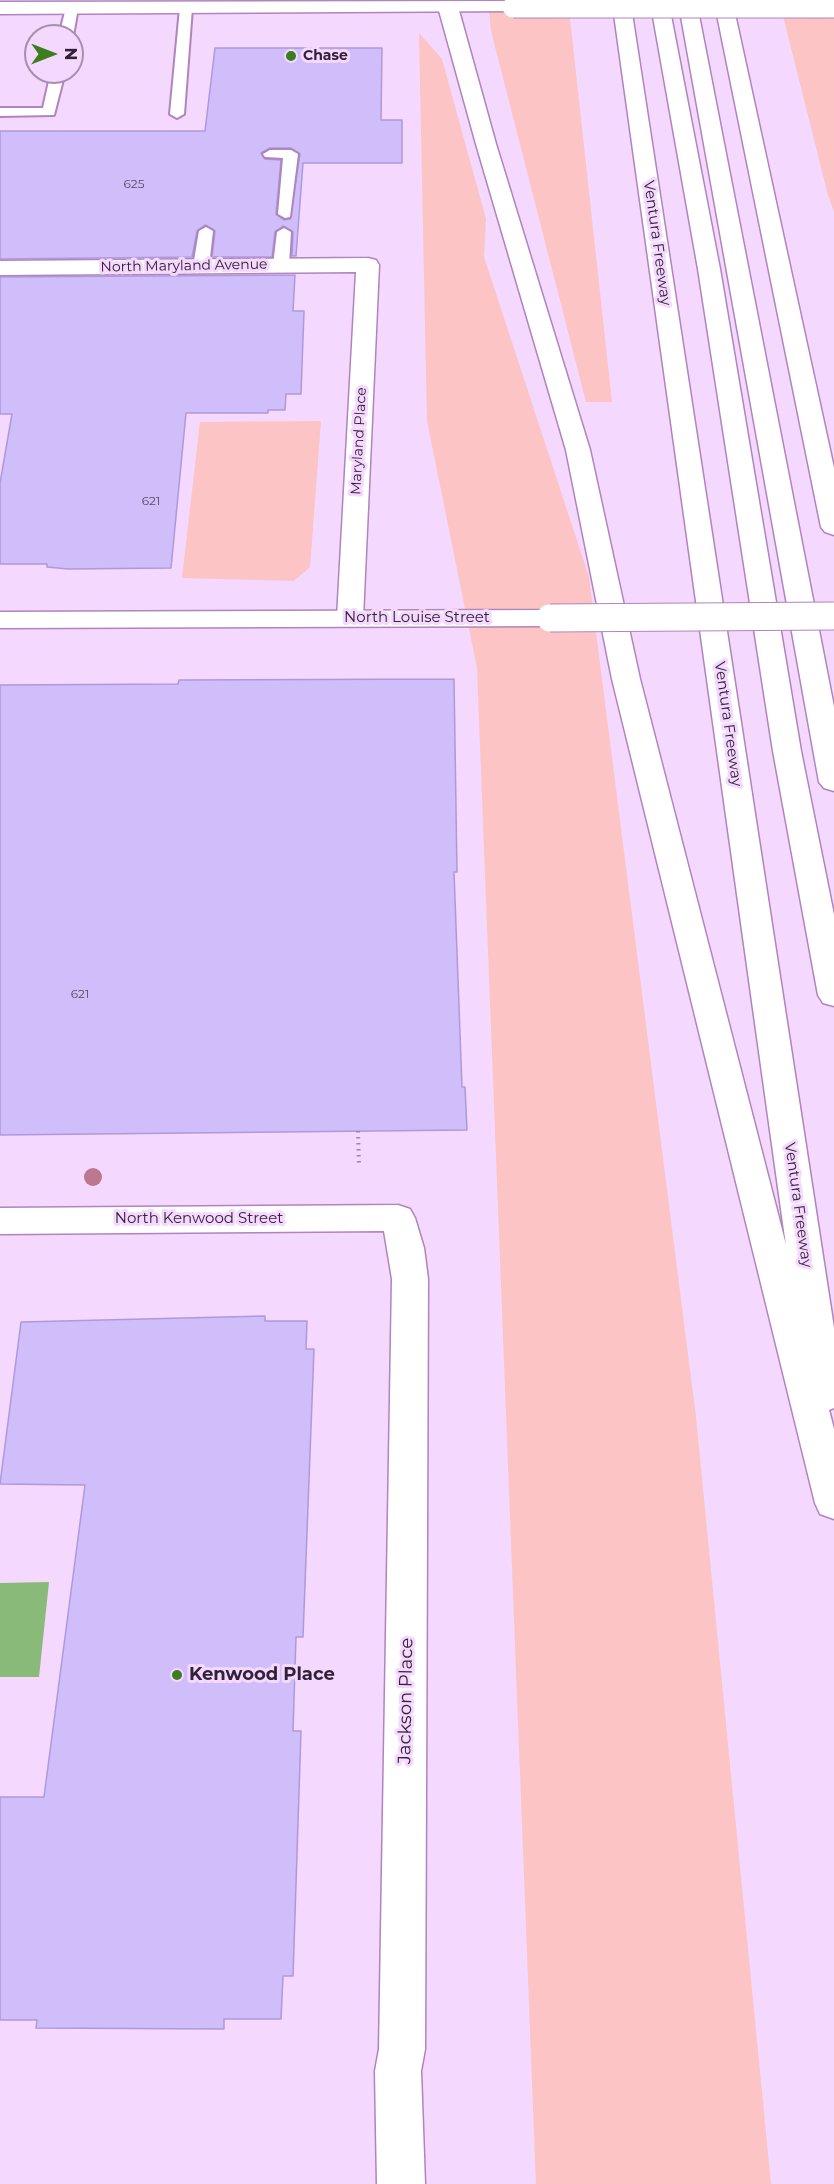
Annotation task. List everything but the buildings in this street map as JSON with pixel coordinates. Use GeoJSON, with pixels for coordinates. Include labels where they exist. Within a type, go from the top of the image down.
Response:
{"type":"FeatureCollection","features":[{"type":"Feature","properties":{"kind":"main road","name":"Ventura Freeway"},"geometry":{"type":"LineString","coordinates":[[621,0],[834,1448]]}},
{"type":"Feature","properties":{"kind":"main road"},"geometry":{"type":"LineString","coordinates":[[659,0],[711,280],[787,751],[834,994]]}},
{"type":"Feature","properties":{"kind":"main road"},"geometry":{"type":"LineString","coordinates":[[687,0],[834,782]]}},
{"type":"Feature","properties":{"kind":"main road"},"geometry":{"type":"LineString","coordinates":[[723,0],[834,528]]}},
{"type":"Feature","properties":{"kind":"main road"},"geometry":{"type":"LineString","coordinates":[[448,7],[486,144],[578,450],[626,679],[834,1503]]}},
{"type":"Feature","properties":{"kind":"main road"},"geometry":{"type":"LineString","coordinates":[[0,8],[834,7]]}},
{"type":"Feature","properties":{"kind":"main road","name":"North Maryland Avenue"},"geometry":{"type":"LineString","coordinates":[[0,268],[368,264]]}},
{"type":"Feature","properties":{"kind":"main road","name":"Maryland Place"},"geometry":{"type":"LineString","coordinates":[[350,618],[368,264]]}},
{"type":"Feature","properties":{"kind":"main road","name":"North Louise Street"},"geometry":{"type":"LineString","coordinates":[[0,620],[834,616]]}},
{"type":"Feature","properties":{"kind":"main road","name":"North Kenwood Street"},"geometry":{"type":"LineString","coordinates":[[0,1221],[398,1218]]}},
{"type":"Feature","properties":{"kind":"main road","name":"Jackson Place"},"geometry":{"type":"LineString","coordinates":[[398,1218],[406,1248],[410,1279],[402,2049],[398,2071],[401,2184]]}},
{"type":"Feature","properties":{"kind":"lane"},"geometry":{"type":"LineString","coordinates":[[69,24],[72,8]]}},
{"type":"Feature","properties":{"kind":"lane"},"geometry":{"type":"LineString","coordinates":[[177,114],[186,8]]}},
{"type":"Feature","properties":{"kind":"lane"},"geometry":{"type":"LineString","coordinates":[[0,112],[49,112],[55,84]]}},
{"type":"Feature","properties":{"kind":"lane"},"geometry":{"type":"LineString","coordinates":[[270,154],[291,154],[285,214]]}},
{"type":"Feature","properties":{"kind":"lane"},"geometry":{"type":"LineString","coordinates":[[201,266],[206,231]]}},
{"type":"Feature","properties":{"kind":"lane"},"geometry":{"type":"LineString","coordinates":[[281,265],[284,232]]}},
{"type":"Feature","properties":{"kind":"path"},"geometry":{"type":"LineString","coordinates":[[358,1131],[359,1166]]}},
{"type":"Feature","properties":{"kind":"shaded area"},"geometry":{"type":"Polygon","coordinates":[[[488,0],[568,0],[612,402],[586,402],[491,31],[488,0]]]}},
{"type":"Feature","properties":{"kind":"shaded area"},"geometry":{"type":"Polygon","coordinates":[[[779,0],[834,0],[834,212],[828,195],[779,0]]]}},
{"type":"Feature","properties":{"kind":"shaded area"},"geometry":{"type":"Polygon","coordinates":[[[419,33],[442,59],[486,219],[484,257],[589,577],[696,1417],[771,2184],[536,2184],[477,668],[427,421],[419,33]]]}},
{"type":"Feature","properties":{"kind":"shaded area"},"geometry":{"type":"Polygon","coordinates":[[[321,421],[310,567],[294,581],[182,578],[200,422],[321,421]]]}},
{"type":"Feature","properties":{"kind":"shaded area"},"geometry":{"type":"Polygon","coordinates":[[[49,1582],[39,1677],[0,1677],[0,1583],[49,1582]]]}},
{"type":"Feature","properties":{"kind":"place","name":"Chase"},"geometry":{"type":"Point","coordinates":[291,56]}},
{"type":"Feature","properties":{"kind":"place","name":"Kenwood Place"},"geometry":{"type":"Point","coordinates":[177,1675]}}]}
